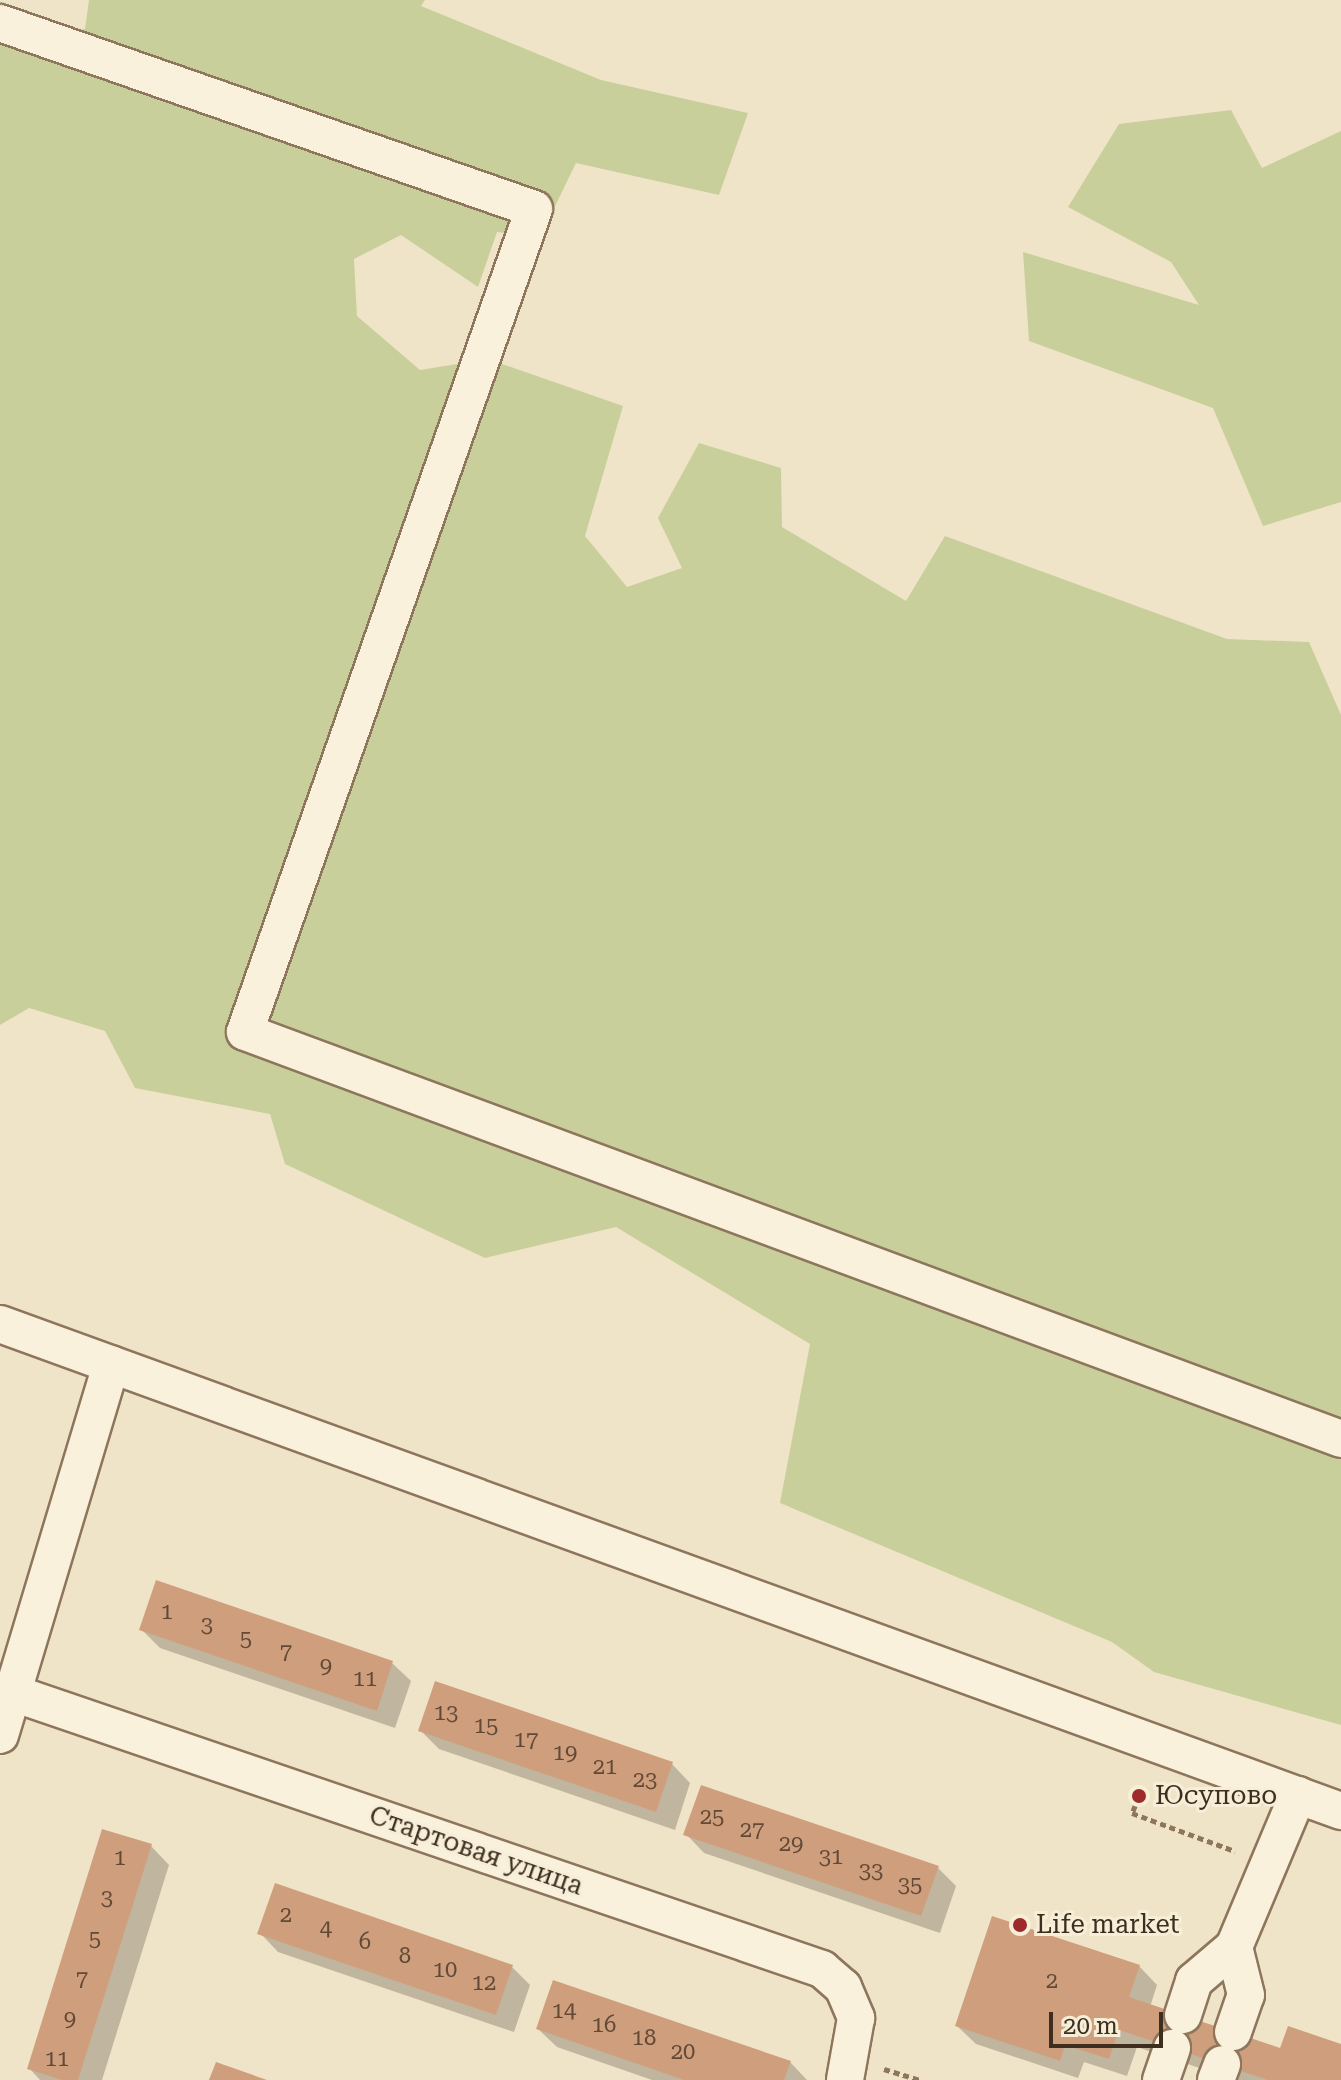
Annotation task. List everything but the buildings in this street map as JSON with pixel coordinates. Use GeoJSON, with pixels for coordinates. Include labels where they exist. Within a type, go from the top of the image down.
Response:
{"type":"FeatureCollection","features":[{"type":"Feature","properties":{"kind":"street"},"geometry":{"type":"LineString","coordinates":[[0,23],[534,209],[245,1032],[1341,1439]]}},
{"type":"Feature","properties":{"kind":"street"},"geometry":{"type":"LineString","coordinates":[[0,1324],[1341,1811]]}},
{"type":"Feature","properties":{"kind":"street"},"geometry":{"type":"LineString","coordinates":[[0,1735],[111,1364]]}},
{"type":"Feature","properties":{"kind":"street","name":"Стартовая улица"},"geometry":{"type":"LineString","coordinates":[[13,1693],[822,1969],[843,1987],[856,2018],[845,2080]]}},
{"type":"Feature","properties":{"kind":"street"},"geometry":{"type":"LineString","coordinates":[[1172,2048],[1194,1981],[1234,1947],[1298,1795]]}},
{"type":"Feature","properties":{"kind":"street"},"geometry":{"type":"LineString","coordinates":[[1224,2059],[1246,1995],[1234,1947]]}},
{"type":"Feature","properties":{"kind":"path"},"geometry":{"type":"LineString","coordinates":[[1139,1796],[1132,1813],[1236,1849],[1231,1862]]}},
{"type":"Feature","properties":{"kind":"path"},"geometry":{"type":"LineString","coordinates":[[884,2069],[920,2080]]}},
{"type":"Feature","properties":{"kind":"green space"},"geometry":{"type":"Polygon","coordinates":[[[89,0],[425,0],[421,6],[601,80],[748,113],[719,195],[576,163],[540,237],[497,232],[478,287],[401,235],[354,259],[357,316],[420,370],[488,359],[623,406],[585,536],[627,587],[682,568],[658,518],[699,443],[781,468],[782,527],[906,601],[945,536],[1227,639],[1309,642],[1341,715],[1341,1725],[1154,1672],[1112,1642],[780,1503],[810,1344],[616,1227],[485,1258],[285,1164],[270,1114],[135,1088],[105,1031],[29,1008],[0,1025],[0,45],[85,29],[89,0]]]}},
{"type":"Feature","properties":{"kind":"green space"},"geometry":{"type":"Polygon","coordinates":[[[1231,110],[1262,168],[1341,131],[1341,502],[1263,526],[1213,408],[1029,341],[1023,252],[1199,305],[1171,262],[1068,207],[1119,124],[1231,110]]]}},
{"type":"Feature","properties":{"kind":"place","name":"Юсупово"},"geometry":{"type":"Point","coordinates":[1139,1796]}},
{"type":"Feature","properties":{"kind":"place","name":"Life market"},"geometry":{"type":"Point","coordinates":[1020,1925]}}]}
